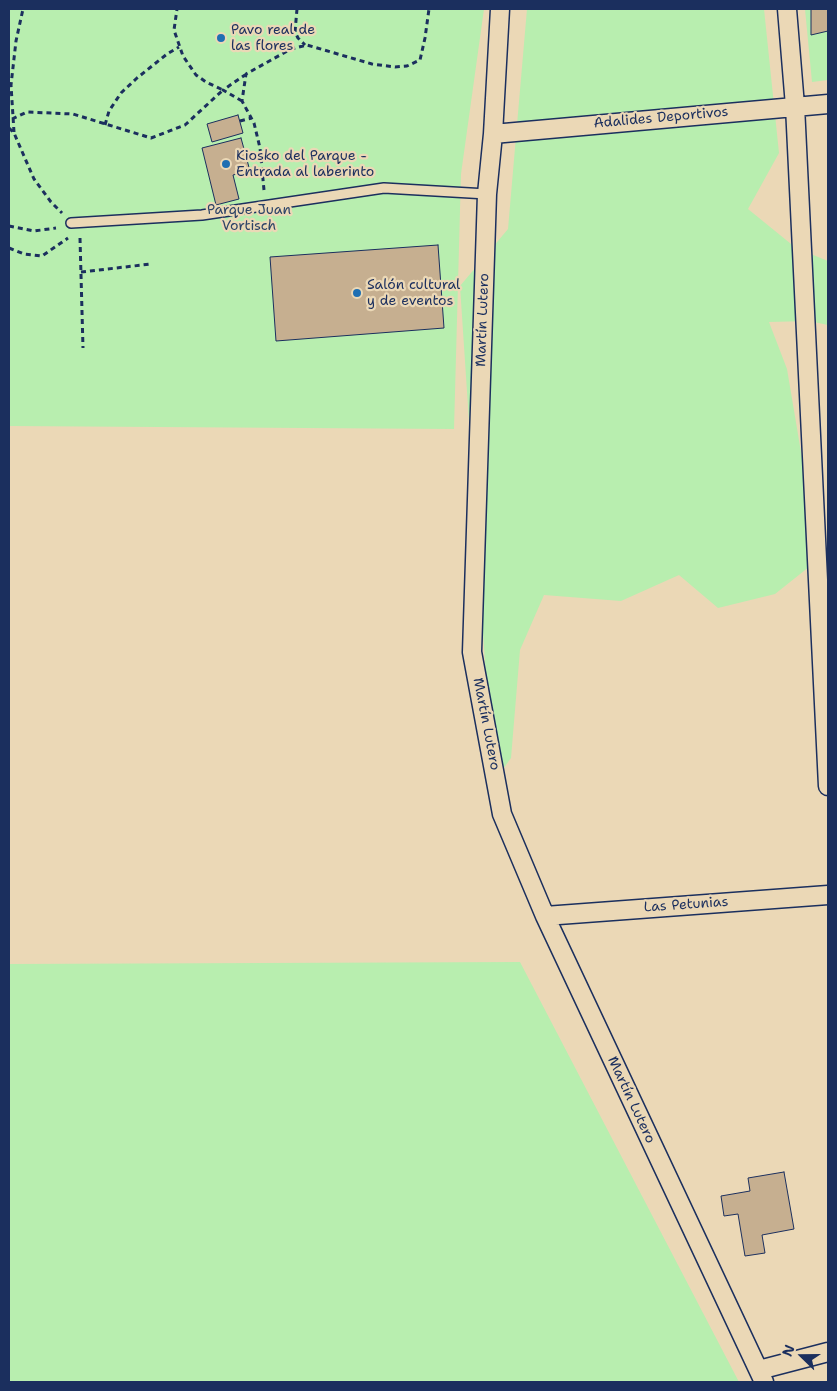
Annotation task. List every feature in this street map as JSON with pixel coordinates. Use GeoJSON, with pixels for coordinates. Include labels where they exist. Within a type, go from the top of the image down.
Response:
{"type":"FeatureCollection","features":[{"type":"Feature","properties":{"kind":"street","name":"Martín Lutero"},"geometry":{"type":"LineString","coordinates":[[500,9],[493,134],[487,194],[472,652],[502,814],[544,916],[762,1376]]}},
{"type":"Feature","properties":{"kind":"street"},"geometry":{"type":"LineString","coordinates":[[787,9],[795,106],[828,786]]}},
{"type":"Feature","properties":{"kind":"street","name":"Adalides Deportivos"},"geometry":{"type":"LineString","coordinates":[[493,134],[828,104]]}},
{"type":"Feature","properties":{"kind":"street","name":"Las Petunias"},"geometry":{"type":"LineString","coordinates":[[544,916],[828,895]]}},
{"type":"Feature","properties":{"kind":"street"},"geometry":{"type":"LineString","coordinates":[[762,1376],[828,1352]]}},
{"type":"Feature","properties":{"kind":"lane"},"geometry":{"type":"LineString","coordinates":[[75,222],[202,216],[384,188],[487,194]]}},
{"type":"Feature","properties":{"kind":"path"},"geometry":{"type":"LineString","coordinates":[[23,9],[16,41],[11,86],[14,132],[34,179],[51,202],[75,222],[81,272],[83,348]]}},
{"type":"Feature","properties":{"kind":"path"},"geometry":{"type":"LineString","coordinates":[[177,9],[174,30],[183,56],[196,75],[242,101],[252,118],[260,148],[266,206]]}},
{"type":"Feature","properties":{"kind":"path"},"geometry":{"type":"LineString","coordinates":[[297,9],[295,32],[305,45]]}},
{"type":"Feature","properties":{"kind":"path"},"geometry":{"type":"LineString","coordinates":[[12,119],[28,112],[73,114],[151,138],[185,125],[223,90],[246,74],[291,49],[307,45],[372,64],[395,67],[407,66],[420,60],[429,9]]}},
{"type":"Feature","properties":{"kind":"path"},"geometry":{"type":"LineString","coordinates":[[105,125],[109,111],[121,93],[137,78],[179,47]]}},
{"type":"Feature","properties":{"kind":"path"},"geometry":{"type":"LineString","coordinates":[[242,101],[246,74]]}},
{"type":"Feature","properties":{"kind":"path"},"geometry":{"type":"LineString","coordinates":[[240,121],[252,118]]}},
{"type":"Feature","properties":{"kind":"path"},"geometry":{"type":"LineString","coordinates":[[9,128],[14,132]]}},
{"type":"Feature","properties":{"kind":"path"},"geometry":{"type":"LineString","coordinates":[[9,226],[34,230],[52,230],[75,222]]}},
{"type":"Feature","properties":{"kind":"path"},"geometry":{"type":"LineString","coordinates":[[9,248],[24,254],[42,256],[74,234],[75,222]]}},
{"type":"Feature","properties":{"kind":"path"},"geometry":{"type":"LineString","coordinates":[[81,272],[151,264]]}},
{"type":"Feature","properties":{"kind":"green space","name":"Parque Juan Vortisch"},"geometry":{"type":"Polygon","coordinates":[[[9,9],[484,9],[461,174],[454,429],[9,426],[9,9]]]}},
{"type":"Feature","properties":{"kind":"green space"},"geometry":{"type":"Polygon","coordinates":[[[527,9],[764,9],[779,153],[748,209],[796,248],[828,261],[828,325],[809,321],[769,322],[787,369],[819,559],[775,594],[718,608],[679,575],[621,601],[544,595],[520,650],[511,758],[493,783],[460,286],[508,229],[527,9]]]}},
{"type":"Feature","properties":{"kind":"green space"},"geometry":{"type":"Polygon","coordinates":[[[805,9],[828,9],[828,80],[812,82],[805,9]]]}},
{"type":"Feature","properties":{"kind":"green space"},"geometry":{"type":"Polygon","coordinates":[[[520,962],[739,1382],[9,1382],[9,964],[520,962]]]}},
{"type":"Feature","properties":{"kind":"building"},"geometry":{"type":"Polygon","coordinates":[[[811,9],[828,9],[828,31],[811,35],[811,9]]]}},
{"type":"Feature","properties":{"kind":"building"},"geometry":{"type":"Polygon","coordinates":[[[238,115],[243,133],[212,142],[207,124],[238,115]]]}},
{"type":"Feature","properties":{"kind":"building"},"geometry":{"type":"Polygon","coordinates":[[[241,138],[250,171],[233,175],[239,199],[216,205],[202,148],[241,138]]]}},
{"type":"Feature","properties":{"kind":"building","name":"Salón cultural y de eventos"},"geometry":{"type":"Polygon","coordinates":[[[438,245],[444,328],[276,341],[270,257],[438,245]]]}},
{"type":"Feature","properties":{"kind":"building"},"geometry":{"type":"Polygon","coordinates":[[[784,1172],[794,1229],[762,1235],[765,1253],[745,1256],[738,1214],[724,1216],[721,1196],[750,1191],[748,1178],[784,1172]]]}},
{"type":"Feature","properties":{"kind":"place","name":"Pavo real de las flores"},"geometry":{"type":"Point","coordinates":[221,38]}},
{"type":"Feature","properties":{"kind":"place","name":"Kiosko del Parque - Entrada al laberinto"},"geometry":{"type":"Point","coordinates":[226,164]}},
{"type":"Feature","properties":{"kind":"place","name":"Salón cultural y de eventos"},"geometry":{"type":"Point","coordinates":[357,293]}}]}
